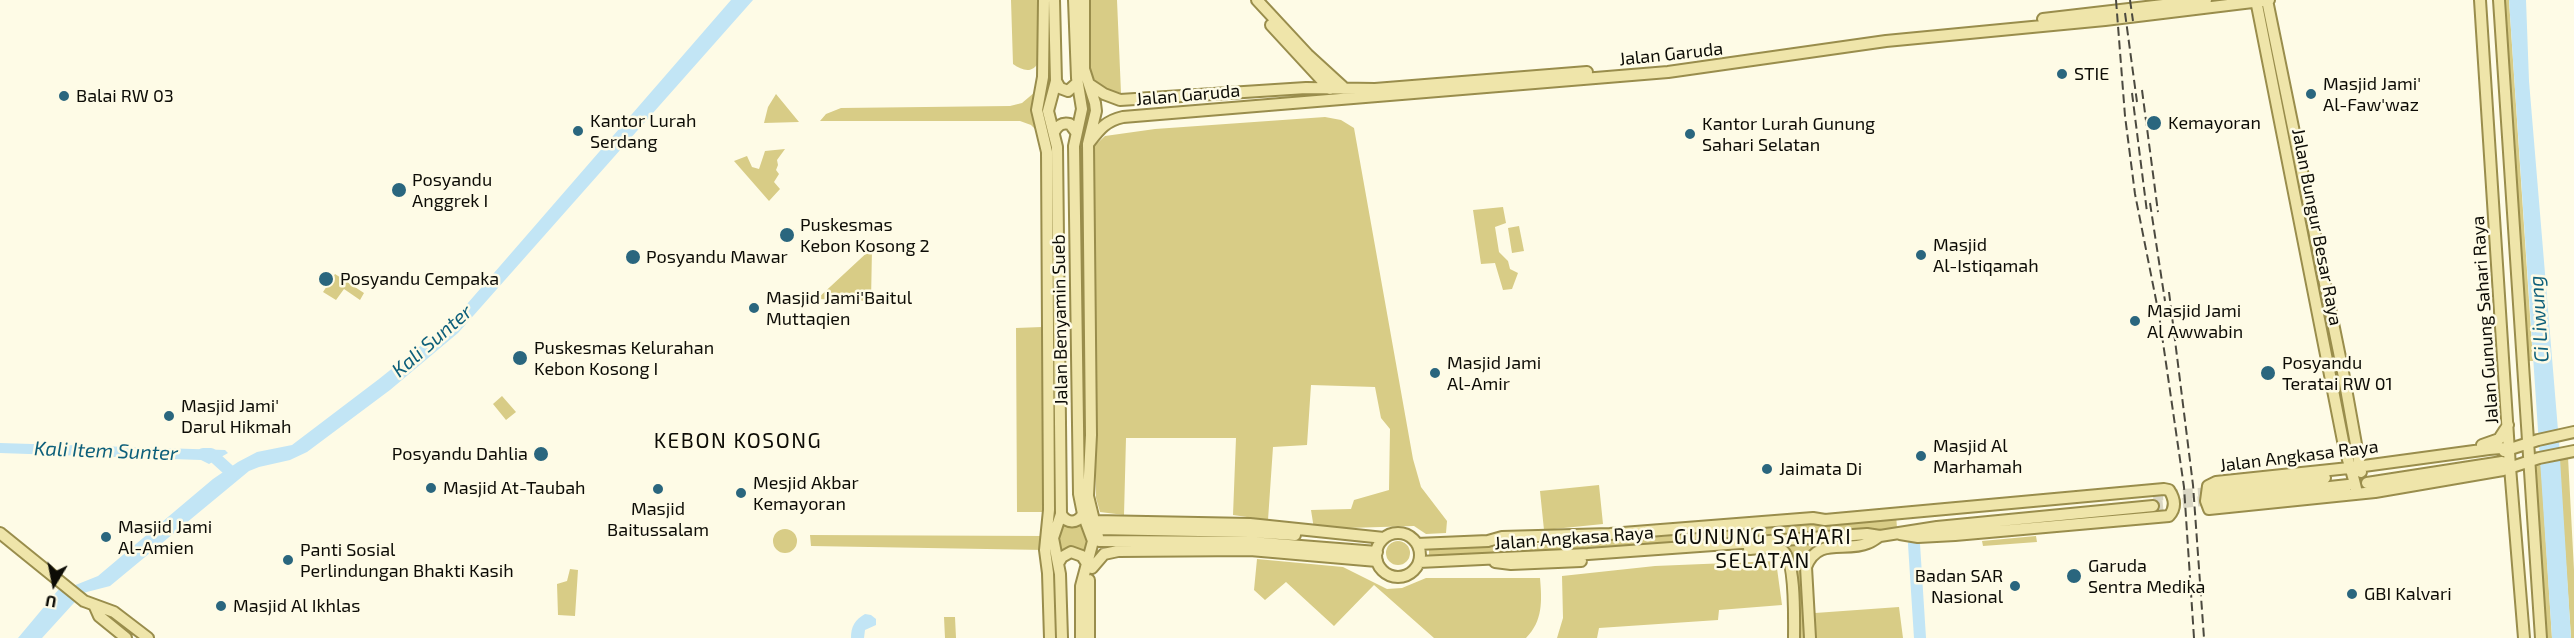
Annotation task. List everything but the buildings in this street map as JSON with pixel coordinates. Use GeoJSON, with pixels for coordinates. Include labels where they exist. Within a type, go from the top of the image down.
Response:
{"type":"FeatureCollection","features":[{"type":"Feature","properties":{"kind":"main road","name":"Jalan Benyamin Sueb"},"geometry":{"type":"LineString","coordinates":[[1044,0],[1043,77],[1037,110],[1047,152],[1049,510],[1045,550],[1052,638]]}},
{"type":"Feature","properties":{"kind":"main road","name":"Jalan Benyamin Sueb"},"geometry":{"type":"LineString","coordinates":[[1054,0],[1056,81],[1048,111],[1057,147],[1061,514],[1053,538],[1059,562],[1062,638]]}},
{"type":"Feature","properties":{"kind":"main road"},"geometry":{"type":"LineString","coordinates":[[1044,39],[1054,0]]}},
{"type":"Feature","properties":{"kind":"main road","name":"Jalan Benyamin Sueb"},"geometry":{"type":"LineString","coordinates":[[1074,0],[1074,35],[1083,83],[1096,111],[1088,144],[1091,435],[1089,496],[1102,541],[1089,565]]}},
{"type":"Feature","properties":{"kind":"main road","name":"Jalan Benyamin Sueb"},"geometry":{"type":"LineString","coordinates":[[1084,0],[1082,109],[1076,132],[1074,157],[1079,494],[1083,514],[1092,536],[1086,636]]}},
{"type":"Feature","properties":{"kind":"main road"},"geometry":{"type":"LineString","coordinates":[[1249,0],[1311,70],[1341,99]]}},
{"type":"Feature","properties":{"kind":"main road"},"geometry":{"type":"LineString","coordinates":[[1257,0],[1308,55],[1343,87],[1360,98]]}},
{"type":"Feature","properties":{"kind":"main road","name":"Jalan Garuda"},"geometry":{"type":"LineString","coordinates":[[1088,144],[1095,132],[1105,123],[1123,117],[1360,98],[1456,86],[1586,75],[1886,34],[2206,0]]}},
{"type":"Feature","properties":{"kind":"main road","name":"Jalan Gunung Sahari Raya"},"geometry":{"type":"LineString","coordinates":[[2480,0],[2509,424],[2508,450],[2524,638]]}},
{"type":"Feature","properties":{"kind":"main road","name":"Jalan Gunung Sahari Raya"},"geometry":{"type":"LineString","coordinates":[[2499,0],[2541,638]]}},
{"type":"Feature","properties":{"kind":"main road","name":"Jalan Garuda"},"geometry":{"type":"LineString","coordinates":[[1586,75],[1668,72],[1886,40],[2263,1]]}},
{"type":"Feature","properties":{"kind":"main road","name":"Jalan Bungur Besar Raya"},"geometry":{"type":"LineString","coordinates":[[2263,1],[2279,54],[2351,416],[2357,480]]}},
{"type":"Feature","properties":{"kind":"main road","name":"Jalan Bungur Besar Raya"},"geometry":{"type":"LineString","coordinates":[[2263,1],[2267,57],[2338,418],[2357,480]]}},
{"type":"Feature","properties":{"kind":"main road"},"geometry":{"type":"LineString","coordinates":[[1074,35],[1084,13]]}},
{"type":"Feature","properties":{"kind":"main road"},"geometry":{"type":"LineString","coordinates":[[2267,57],[2279,54]]}},
{"type":"Feature","properties":{"kind":"main road"},"geometry":{"type":"LineString","coordinates":[[1310,102],[1313,95],[1306,88],[1311,70]]}},
{"type":"Feature","properties":{"kind":"main road"},"geometry":{"type":"LineString","coordinates":[[1056,81],[1060,88],[1068,91],[1083,83]]}},
{"type":"Feature","properties":{"kind":"main road","name":"Jalan Garuda"},"geometry":{"type":"LineString","coordinates":[[1083,83],[1120,100],[1329,87],[1375,89],[1456,86]]}},
{"type":"Feature","properties":{"kind":"main road"},"geometry":{"type":"LineString","coordinates":[[1120,100],[1113,108],[1115,113],[1123,117]]}},
{"type":"Feature","properties":{"kind":"main road"},"geometry":{"type":"LineString","coordinates":[[1054,132],[1060,124],[1065,123],[1070,124],[1076,132]]}},
{"type":"Feature","properties":{"kind":"main road"},"geometry":{"type":"LineString","coordinates":[[1047,240],[1058,196]]}},
{"type":"Feature","properties":{"kind":"main road"},"geometry":{"type":"LineString","coordinates":[[1076,275],[1089,229]]}},
{"type":"Feature","properties":{"kind":"main road"},"geometry":{"type":"LineString","coordinates":[[1048,332],[1058,342]]}},
{"type":"Feature","properties":{"kind":"main road"},"geometry":{"type":"LineString","coordinates":[[1078,403],[1091,435]]}},
{"type":"Feature","properties":{"kind":"main road"},"geometry":{"type":"LineString","coordinates":[[2338,418],[2351,416]]}},
{"type":"Feature","properties":{"kind":"main road"},"geometry":{"type":"LineString","coordinates":[[2456,453],[2499,439],[2509,424]]}},
{"type":"Feature","properties":{"kind":"main road","name":"Jalan Angkasa Raya"},"geometry":{"type":"LineString","coordinates":[[2508,450],[2501,448],[2456,453],[2357,480],[2216,482],[2208,486],[2206,501],[2209,509],[2501,453],[2527,443],[2574,432]]}},
{"type":"Feature","properties":{"kind":"main road","name":"Jalan Angkasa Raya"},"geometry":{"type":"LineString","coordinates":[[2212,496],[2357,480],[2510,467],[2574,451]]}},
{"type":"Feature","properties":{"kind":"main road","name":"Jalan Angkasa Raya"},"geometry":{"type":"LineString","coordinates":[[1417,544],[1488,541],[1502,537],[1713,529],[1813,518],[1825,520],[1913,513],[2164,489],[2169,490],[2174,505],[2174,511],[2169,516],[1955,535],[1918,537],[1900,534]]}},
{"type":"Feature","properties":{"kind":"main road","name":"Jalan Angkasa Raya"},"geometry":{"type":"LineString","coordinates":[[1485,560],[1506,564],[1554,563],[1718,552],[1867,534],[1880,536],[1900,534],[1937,527],[2153,501],[1946,516],[1913,513]]}},
{"type":"Feature","properties":{"kind":"main road"},"geometry":{"type":"LineString","coordinates":[[1061,514],[1071,522],[1078,520],[1083,514]]}},
{"type":"Feature","properties":{"kind":"main road"},"geometry":{"type":"LineString","coordinates":[[1099,527],[1165,527],[1250,532],[1379,549]]}},
{"type":"Feature","properties":{"kind":"main road"},"geometry":{"type":"LineString","coordinates":[[0,533],[79,597],[95,607],[114,612],[148,638]]}},
{"type":"Feature","properties":{"kind":"main road"},"geometry":{"type":"LineString","coordinates":[[1059,562],[1062,557],[1071,552],[1082,556],[1089,565],[1100,557],[1118,551],[1379,549],[1394,534],[1404,534],[1417,544],[1419,562],[1411,573],[1398,576],[1385,572],[1379,549]]}},
{"type":"Feature","properties":{"kind":"main road","name":"Jalan Angkasa Raya"},"geometry":{"type":"LineString","coordinates":[[1810,638],[1806,567],[1809,558],[1821,549],[1866,544],[1880,536]]}},
{"type":"Feature","properties":{"kind":"main road"},"geometry":{"type":"LineString","coordinates":[[1102,541],[1250,542],[1379,549]]}},
{"type":"Feature","properties":{"kind":"main road"},"geometry":{"type":"LineString","coordinates":[[1434,544],[1429,548],[1428,554],[1435,562]]}},
{"type":"Feature","properties":{"kind":"main road"},"geometry":{"type":"LineString","coordinates":[[1718,552],[1728,544]]}},
{"type":"Feature","properties":{"kind":"main road","name":"Jalan Angkasa Raya"},"geometry":{"type":"LineString","coordinates":[[1419,562],[1485,560],[1505,556],[1596,554],[1728,544],[1777,548],[1784,551],[1790,564],[1794,638]]}},
{"type":"Feature","properties":{"kind":"main road"},"geometry":{"type":"LineString","coordinates":[[2521,602],[2538,601]]}},
{"type":"Feature","properties":{"kind":"main road"},"geometry":{"type":"LineString","coordinates":[[95,607],[99,616],[126,638]]}},
{"type":"Feature","properties":{"kind":"main road"},"geometry":{"type":"LineString","coordinates":[[1052,638],[1061,614]]}},
{"type":"Feature","properties":{"kind":"main road"},"geometry":{"type":"LineString","coordinates":[[105,621],[118,638]]}},
{"type":"Feature","properties":{"kind":"shaded area"},"geometry":{"type":"Polygon","coordinates":[[[1011,0],[1038,0],[1039,61],[1031,70],[1024,70],[1013,64],[1011,0]]]}},
{"type":"Feature","properties":{"kind":"shaded area"},"geometry":{"type":"Polygon","coordinates":[[[1088,0],[1117,0],[1121,93],[1101,86],[1091,73],[1087,53],[1088,0]]]}},
{"type":"Feature","properties":{"kind":"shaded area"},"geometry":{"type":"Polygon","coordinates":[[[2499,0],[2509,0],[2533,361],[2522,361],[2499,0]]]}},
{"type":"Feature","properties":{"kind":"shaded area"},"geometry":{"type":"Polygon","coordinates":[[[1035,92],[1039,98],[1042,136],[1031,125],[1020,121],[820,121],[826,114],[841,108],[1010,106],[1022,103],[1035,92]]]}},
{"type":"Feature","properties":{"kind":"shaded area"},"geometry":{"type":"Polygon","coordinates":[[[776,94],[799,122],[764,123],[768,107],[776,94]]]}},
{"type":"Feature","properties":{"kind":"shaded area"},"geometry":{"type":"Polygon","coordinates":[[[1325,117],[1341,120],[1354,128],[1413,459],[1421,487],[1447,521],[1446,533],[1426,534],[1414,526],[1314,529],[1311,510],[1351,509],[1354,500],[1389,490],[1390,429],[1381,418],[1375,387],[1311,385],[1307,445],[1273,447],[1268,520],[1233,515],[1236,438],[1126,438],[1124,515],[1100,512],[1096,498],[1091,149],[1105,136],[1155,129],[1325,117]]]}},
{"type":"Feature","properties":{"kind":"shaded area"},"geometry":{"type":"Polygon","coordinates":[[[785,149],[777,160],[776,170],[779,174],[774,182],[780,189],[769,201],[734,161],[747,156],[752,167],[759,169],[765,151],[785,149]]]}},
{"type":"Feature","properties":{"kind":"shaded area"},"geometry":{"type":"Polygon","coordinates":[[[2295,152],[2347,413],[2342,413],[2291,153],[2295,152]]]}},
{"type":"Feature","properties":{"kind":"shaded area"},"geometry":{"type":"Polygon","coordinates":[[[1503,207],[1506,223],[1495,227],[1499,252],[1508,261],[1510,269],[1518,273],[1512,289],[1503,290],[1495,263],[1481,264],[1473,210],[1503,207]]]}},
{"type":"Feature","properties":{"kind":"shaded area"},"geometry":{"type":"Polygon","coordinates":[[[1519,226],[1524,251],[1512,253],[1508,228],[1519,226]]]}},
{"type":"Feature","properties":{"kind":"shaded area"},"geometry":{"type":"Polygon","coordinates":[[[872,248],[871,301],[817,299],[872,248]]]}},
{"type":"Feature","properties":{"kind":"shaded area"},"geometry":{"type":"Polygon","coordinates":[[[335,274],[364,293],[360,300],[344,289],[336,300],[323,292],[335,274]]]}},
{"type":"Feature","properties":{"kind":"shaded area"},"geometry":{"type":"Polygon","coordinates":[[[1042,327],[1044,512],[1017,512],[1016,328],[1042,327]]]}},
{"type":"Feature","properties":{"kind":"shaded area"},"geometry":{"type":"Polygon","coordinates":[[[502,396],[516,412],[506,420],[493,404],[502,396]]]}},
{"type":"Feature","properties":{"kind":"shaded area"},"geometry":{"type":"Polygon","coordinates":[[[2568,457],[2574,570],[2574,638],[2571,638],[2559,460],[2568,457]]]}},
{"type":"Feature","properties":{"kind":"shaded area"},"geometry":{"type":"Polygon","coordinates":[[[2541,465],[2552,638],[2541,638],[2528,467],[2541,465]]]}},
{"type":"Feature","properties":{"kind":"shaded area"},"geometry":{"type":"Polygon","coordinates":[[[1599,485],[1603,524],[1544,530],[1540,491],[1599,485]]]}},
{"type":"Feature","properties":{"kind":"shaded area"},"geometry":{"type":"Polygon","coordinates":[[[1083,514],[1091,552],[1066,554],[1055,551],[1063,518],[1083,514]]]}},
{"type":"Feature","properties":{"kind":"shaded area"},"geometry":{"type":"Polygon","coordinates":[[[1896,514],[1897,528],[1826,535],[1880,536],[1837,546],[1809,558],[1810,638],[1795,638],[1787,555],[1750,542],[1429,557],[1429,548],[1496,544],[1572,544],[1812,524],[1825,520],[1896,514]]]}},
{"type":"Feature","properties":{"kind":"shaded area"},"geometry":{"type":"Polygon","coordinates":[[[785,529],[790,530],[796,536],[796,546],[790,552],[785,553],[780,552],[774,546],[773,541],[774,536],[780,530],[785,529]]]}},
{"type":"Feature","properties":{"kind":"shaded area"},"geometry":{"type":"Polygon","coordinates":[[[810,535],[1045,536],[1045,550],[811,546],[810,535]]]}},
{"type":"Feature","properties":{"kind":"shaded area"},"geometry":{"type":"Polygon","coordinates":[[[2036,536],[2037,542],[1983,546],[1982,541],[2036,536]]]}},
{"type":"Feature","properties":{"kind":"shaded area"},"geometry":{"type":"Polygon","coordinates":[[[1398,541],[1407,544],[1410,553],[1407,562],[1398,565],[1389,562],[1386,553],[1389,544],[1398,541]]]}},
{"type":"Feature","properties":{"kind":"shaded area"},"geometry":{"type":"Polygon","coordinates":[[[1257,559],[1343,567],[1387,589],[1402,588],[1426,578],[1540,578],[1540,610],[1536,625],[1526,638],[1434,638],[1374,585],[1334,626],[1286,582],[1265,600],[1254,590],[1257,559]]]}},
{"type":"Feature","properties":{"kind":"shaded area"},"geometry":{"type":"Polygon","coordinates":[[[1776,561],[1782,605],[1719,610],[1718,620],[1599,628],[1597,638],[1557,638],[1563,618],[1562,576],[1655,566],[1776,561]]]}},
{"type":"Feature","properties":{"kind":"shaded area"},"geometry":{"type":"Polygon","coordinates":[[[570,569],[578,570],[575,616],[558,615],[557,584],[567,581],[570,569]]]}},
{"type":"Feature","properties":{"kind":"shaded area"},"geometry":{"type":"Polygon","coordinates":[[[1899,607],[1903,638],[1816,638],[1815,613],[1899,607]]]}},
{"type":"Feature","properties":{"kind":"shaded area"},"geometry":{"type":"Polygon","coordinates":[[[944,617],[955,617],[956,638],[945,638],[944,617]]]}},
{"type":"Feature","properties":{"kind":"water","name":"Kali Sunter"},"geometry":{"type":"Polygon","coordinates":[[[731,0],[753,0],[458,333],[390,390],[307,452],[290,460],[249,471],[110,586],[83,593],[42,638],[18,638],[59,589],[77,592],[68,588],[98,576],[213,479],[257,452],[292,445],[454,319],[731,0]]]}},
{"type":"Feature","properties":{"kind":"water","name":"Ci Liwung"},"geometry":{"type":"Polygon","coordinates":[[[2509,0],[2526,0],[2529,81],[2559,442],[2571,638],[2552,638],[2509,0]]]}},
{"type":"Feature","properties":{"kind":"water","name":"Kali Item Sunter"},"geometry":{"type":"Polygon","coordinates":[[[0,443],[225,450],[228,453],[209,464],[201,460],[0,453],[0,443]]]}},
{"type":"Feature","properties":{"kind":"water"},"geometry":{"type":"Polygon","coordinates":[[[865,614],[876,619],[876,625],[865,630],[864,638],[851,638],[854,624],[865,614]]]}},
{"type":"Feature","properties":{"kind":"waterway"},"geometry":{"type":"LineString","coordinates":[[203,454],[211,454],[233,474]]}},
{"type":"Feature","properties":{"kind":"waterway"},"geometry":{"type":"LineString","coordinates":[[1914,544],[1920,638]]}},
{"type":"Feature","properties":{"kind":"tunnel"},"geometry":{"type":"LineString","coordinates":[[2153,496],[2212,492]]}},
{"type":"Feature","properties":{"kind":"tunnel"},"geometry":{"type":"LineString","coordinates":[[2153,506],[2213,500]]}},
{"type":"Feature","properties":{"kind":"railway"},"geometry":{"type":"LineString","coordinates":[[2116,0],[2125,116],[2135,194],[2159,315],[2184,487],[2194,638]]}},
{"type":"Feature","properties":{"kind":"railway"},"geometry":{"type":"LineString","coordinates":[[2130,0],[2133,21]]}},
{"type":"Feature","properties":{"kind":"railway"},"geometry":{"type":"LineString","coordinates":[[2125,13],[2137,102]]}},
{"type":"Feature","properties":{"kind":"railway"},"geometry":{"type":"LineString","coordinates":[[2142,90],[2158,212]]}},
{"type":"Feature","properties":{"kind":"railway"},"geometry":{"type":"LineString","coordinates":[[2132,93],[2147,212]]}},
{"type":"Feature","properties":{"kind":"railway"},"geometry":{"type":"LineString","coordinates":[[2150,203],[2165,301]]}},
{"type":"Feature","properties":{"kind":"railway"},"geometry":{"type":"LineString","coordinates":[[2169,292],[2193,485],[2204,638]]}},
{"type":"Feature","properties":{"kind":"place","name":"STIE"},"geometry":{"type":"Point","coordinates":[2062,74]}},
{"type":"Feature","properties":{"kind":"place","name":"Masjid Jami' Al-Faw'waz"},"geometry":{"type":"Point","coordinates":[2311,94]}},
{"type":"Feature","properties":{"kind":"place","name":"Balai RW 03"},"geometry":{"type":"Point","coordinates":[64,96]}},
{"type":"Feature","properties":{"kind":"place","name":"Kemayoran"},"geometry":{"type":"Point","coordinates":[2154,123]}},
{"type":"Feature","properties":{"kind":"place","name":"Kantor Lurah Serdang"},"geometry":{"type":"Point","coordinates":[578,131]}},
{"type":"Feature","properties":{"kind":"place","name":"Kantor Lurah Gunung Sahari Selatan"},"geometry":{"type":"Point","coordinates":[1690,134]}},
{"type":"Feature","properties":{"kind":"place","name":"Posyandu Anggrek I"},"geometry":{"type":"Point","coordinates":[399,190]}},
{"type":"Feature","properties":{"kind":"place","name":"Puskesmas Kebon Kosong 2"},"geometry":{"type":"Point","coordinates":[787,235]}},
{"type":"Feature","properties":{"kind":"place","name":"Masjid Al-Istiqamah"},"geometry":{"type":"Point","coordinates":[1921,255]}},
{"type":"Feature","properties":{"kind":"place","name":"Posyandu Mawar"},"geometry":{"type":"Point","coordinates":[633,257]}},
{"type":"Feature","properties":{"kind":"place","name":"Posyandu Cempaka"},"geometry":{"type":"Point","coordinates":[326,279]}},
{"type":"Feature","properties":{"kind":"place","name":"Masjid Jami'Baitul Muttaqien"},"geometry":{"type":"Point","coordinates":[754,308]}},
{"type":"Feature","properties":{"kind":"place","name":"Masjid Jami Al Awwabin"},"geometry":{"type":"Point","coordinates":[2135,321]}},
{"type":"Feature","properties":{"kind":"place","name":"Puskesmas Kelurahan Kebon Kosong I"},"geometry":{"type":"Point","coordinates":[520,358]}},
{"type":"Feature","properties":{"kind":"place","name":"Masjid Jami Al-Amir"},"geometry":{"type":"Point","coordinates":[1435,373]}},
{"type":"Feature","properties":{"kind":"place","name":"Posyandu Teratai RW 01"},"geometry":{"type":"Point","coordinates":[2268,373]}},
{"type":"Feature","properties":{"kind":"place","name":"Masjid Jami' Darul Hikmah"},"geometry":{"type":"Point","coordinates":[169,416]}},
{"type":"Feature","properties":{"kind":"place","name":"Posyandu Dahlia"},"geometry":{"type":"Point","coordinates":[541,454]}},
{"type":"Feature","properties":{"kind":"place","name":"Masjid Al Marhamah"},"geometry":{"type":"Point","coordinates":[1921,456]}},
{"type":"Feature","properties":{"kind":"place","name":"Jaimata Di"},"geometry":{"type":"Point","coordinates":[1767,469]}},
{"type":"Feature","properties":{"kind":"place","name":"Masjid At-Taubah"},"geometry":{"type":"Point","coordinates":[431,488]}},
{"type":"Feature","properties":{"kind":"place","name":"Masjid Baitussalam"},"geometry":{"type":"Point","coordinates":[658,489]}},
{"type":"Feature","properties":{"kind":"place","name":"Mesjid Akbar Kemayoran"},"geometry":{"type":"Point","coordinates":[741,493]}},
{"type":"Feature","properties":{"kind":"place","name":"Masjid Jami Al-Amien"},"geometry":{"type":"Point","coordinates":[106,537]}},
{"type":"Feature","properties":{"kind":"place","name":"Panti Sosial Perlindungan Bhakti Kasih"},"geometry":{"type":"Point","coordinates":[288,560]}},
{"type":"Feature","properties":{"kind":"place","name":"Garuda Sentra Medika"},"geometry":{"type":"Point","coordinates":[2074,576]}},
{"type":"Feature","properties":{"kind":"place","name":"Badan SAR Nasional"},"geometry":{"type":"Point","coordinates":[2015,586]}},
{"type":"Feature","properties":{"kind":"place","name":"GBI Kalvari"},"geometry":{"type":"Point","coordinates":[2352,594]}},
{"type":"Feature","properties":{"kind":"place","name":"Masjid Al Ikhlas"},"geometry":{"type":"Point","coordinates":[221,606]}},
{"type":"Feature","properties":{"kind":"district","name":"KEBON KOSONG"},"geometry":{"type":"Point","coordinates":[738,441]}},
{"type":"Feature","properties":{"kind":"district","name":"GUNUNG SAHARI SELATAN"},"geometry":{"type":"Point","coordinates":[1763,549]}}]}
